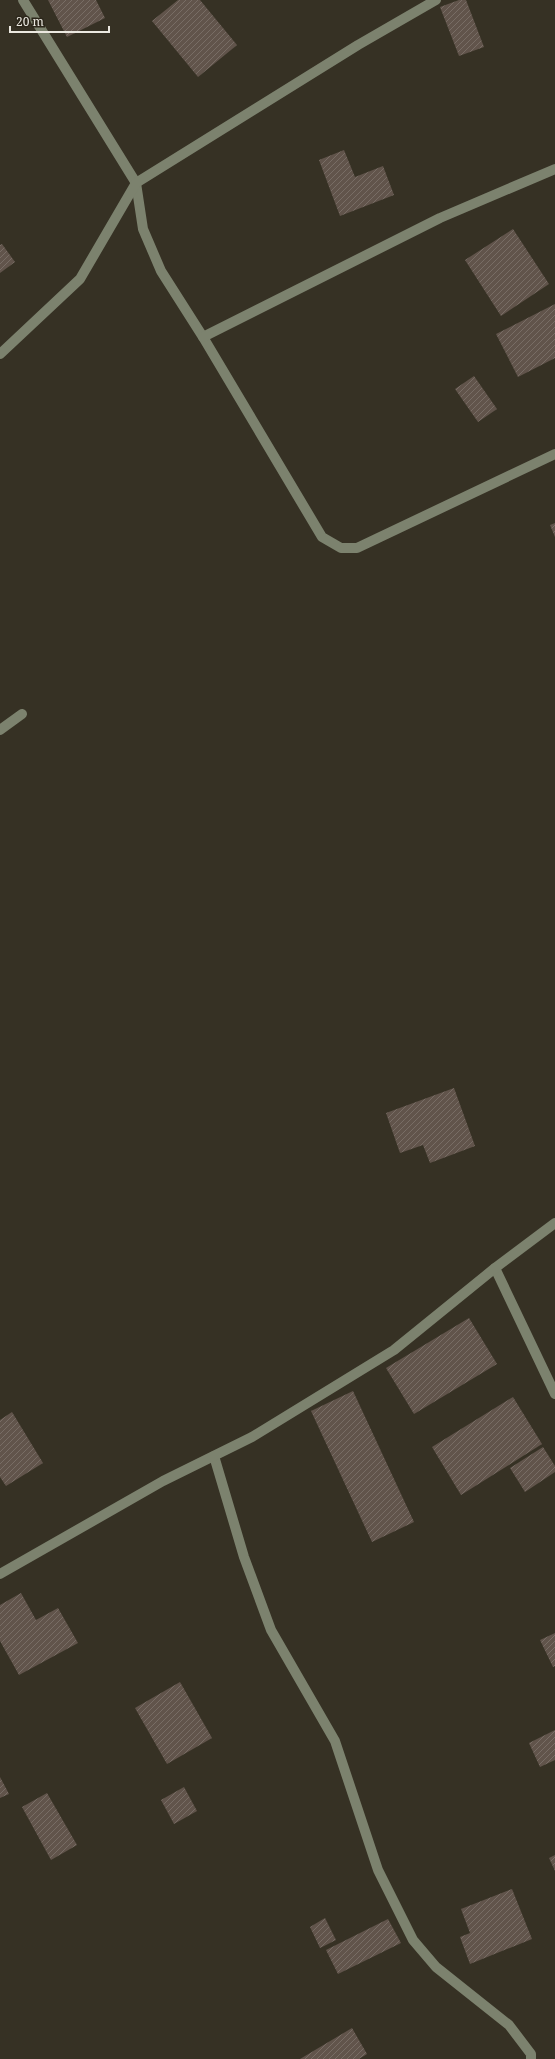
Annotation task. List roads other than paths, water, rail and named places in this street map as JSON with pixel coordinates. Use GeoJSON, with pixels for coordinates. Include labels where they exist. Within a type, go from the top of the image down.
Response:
{"type":"FeatureCollection","features":[{"type":"Feature","properties":{"kind":"street"},"geometry":{"type":"LineString","coordinates":[[23,0],[136,183],[143,229],[161,271],[203,337],[322,537],[342,548],[357,548],[555,454]]}},
{"type":"Feature","properties":{"kind":"street"},"geometry":{"type":"LineString","coordinates":[[0,354],[80,278],[136,183],[358,45],[436,0]]}},
{"type":"Feature","properties":{"kind":"street"},"geometry":{"type":"LineString","coordinates":[[203,337],[440,218],[555,169]]}},
{"type":"Feature","properties":{"kind":"street"},"geometry":{"type":"LineString","coordinates":[[0,730],[22,714]]}},
{"type":"Feature","properties":{"kind":"street"},"geometry":{"type":"LineString","coordinates":[[0,1574],[163,1481],[252,1437],[394,1350],[495,1268],[555,1223]]}},
{"type":"Feature","properties":{"kind":"street"},"geometry":{"type":"LineString","coordinates":[[495,1268],[555,1394]]}},
{"type":"Feature","properties":{"kind":"street"},"geometry":{"type":"LineString","coordinates":[[214,1456],[244,1557],[271,1630],[335,1741],[378,1870],[413,1940],[436,1967],[509,2025],[531,2054],[531,2059]]}}]}
